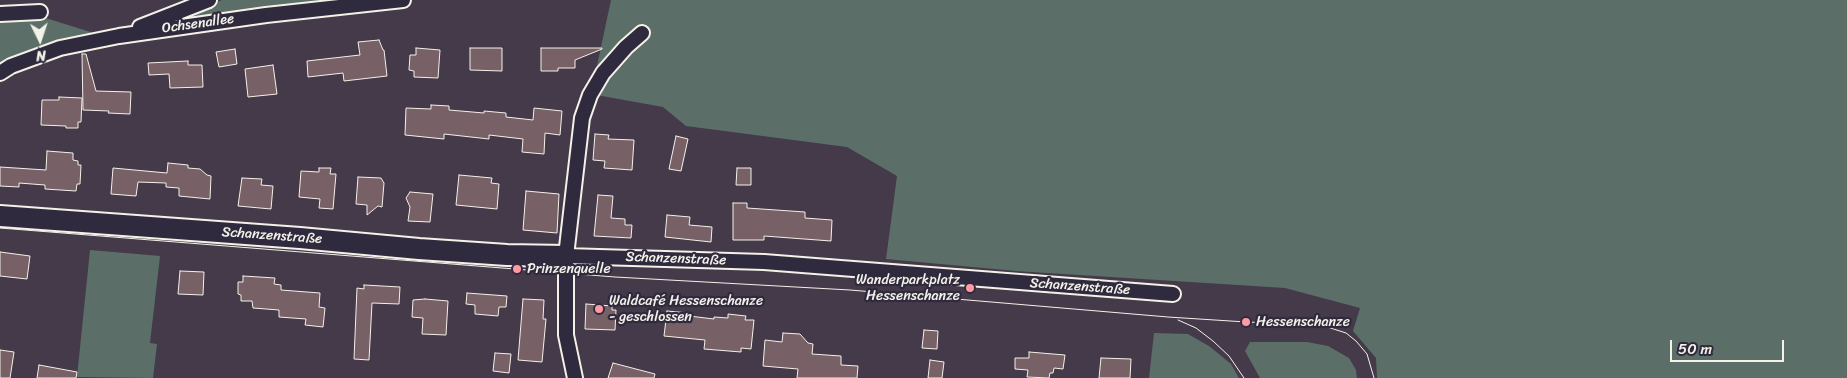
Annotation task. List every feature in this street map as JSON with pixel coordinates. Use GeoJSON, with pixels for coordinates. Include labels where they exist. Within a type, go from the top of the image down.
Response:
{"type":"FeatureCollection","features":[{"type":"Feature","properties":{"kind":"street"},"geometry":{"type":"LineString","coordinates":[[119,36],[209,0]]}},
{"type":"Feature","properties":{"kind":"street","name":"Ochsenallee"},"geometry":{"type":"LineString","coordinates":[[0,73],[11,66],[60,48],[119,36],[266,15],[403,0]]}},
{"type":"Feature","properties":{"kind":"street"},"geometry":{"type":"LineString","coordinates":[[0,14],[40,12]]}},
{"type":"Feature","properties":{"kind":"street"},"geometry":{"type":"LineString","coordinates":[[575,378],[566,335],[566,256],[582,118],[590,96],[603,74],[626,47],[642,33]]}},
{"type":"Feature","properties":{"kind":"street","name":"Schanzenstraße"},"geometry":{"type":"LineString","coordinates":[[0,216],[300,238],[419,249],[507,254],[764,262],[1173,294]]}},
{"type":"Feature","properties":{"kind":"green space"},"geometry":{"type":"Polygon","coordinates":[[[222,0],[364,0],[150,28],[222,0]]]}},
{"type":"Feature","properties":{"kind":"green space"},"geometry":{"type":"Polygon","coordinates":[[[611,0],[1847,0],[1847,378],[1377,378],[1376,358],[1353,331],[1360,308],[1285,288],[1016,271],[886,259],[897,176],[847,147],[686,126],[663,107],[591,94],[611,0]]]}},
{"type":"Feature","properties":{"kind":"green space"},"geometry":{"type":"Polygon","coordinates":[[[39,16],[97,34],[0,68],[0,17],[39,16]]]}},
{"type":"Feature","properties":{"kind":"green space"},"geometry":{"type":"Polygon","coordinates":[[[90,250],[160,256],[150,343],[157,344],[153,378],[77,377],[90,250]]]}},
{"type":"Feature","properties":{"kind":"green space"},"geometry":{"type":"Polygon","coordinates":[[[1154,333],[1188,334],[1209,346],[1231,364],[1239,378],[1149,378],[1154,333]]]}},
{"type":"Feature","properties":{"kind":"green space"},"geometry":{"type":"Polygon","coordinates":[[[1250,342],[1307,342],[1328,346],[1349,358],[1356,370],[1357,378],[1260,378],[1245,351],[1250,342]]]}},
{"type":"Feature","properties":{"kind":"building"},"geometry":{"type":"Polygon","coordinates":[[[379,40],[384,50],[387,76],[344,81],[343,73],[308,77],[307,61],[360,55],[358,42],[379,40]]]}},
{"type":"Feature","properties":{"kind":"building"},"geometry":{"type":"Polygon","coordinates":[[[416,48],[440,50],[438,78],[414,77],[414,71],[409,70],[410,55],[416,55],[416,48]]]}},
{"type":"Feature","properties":{"kind":"building"},"geometry":{"type":"Polygon","coordinates":[[[470,48],[502,48],[502,71],[470,70],[470,48]]]}},
{"type":"Feature","properties":{"kind":"building"},"geometry":{"type":"Polygon","coordinates":[[[541,48],[602,49],[575,60],[575,68],[541,71],[541,48]]]}},
{"type":"Feature","properties":{"kind":"building"},"geometry":{"type":"Polygon","coordinates":[[[235,49],[237,64],[219,67],[216,52],[235,49]]]}},
{"type":"Feature","properties":{"kind":"building"},"geometry":{"type":"Polygon","coordinates":[[[82,54],[86,54],[96,91],[131,92],[130,114],[83,110],[82,54]]]}},
{"type":"Feature","properties":{"kind":"building"},"geometry":{"type":"Polygon","coordinates":[[[188,61],[188,65],[202,65],[203,87],[170,88],[169,74],[149,75],[148,63],[188,61]]]}},
{"type":"Feature","properties":{"kind":"building"},"geometry":{"type":"Polygon","coordinates":[[[273,65],[277,94],[248,97],[245,69],[273,65]]]}},
{"type":"Feature","properties":{"kind":"building"},"geometry":{"type":"Polygon","coordinates":[[[59,97],[82,98],[81,122],[78,122],[78,128],[41,125],[42,100],[59,100],[59,97]]]}},
{"type":"Feature","properties":{"kind":"building"},"geometry":{"type":"Polygon","coordinates":[[[431,105],[449,106],[449,110],[506,113],[506,117],[533,120],[534,108],[562,111],[560,135],[545,133],[544,154],[522,152],[523,139],[489,135],[489,139],[444,134],[444,139],[405,135],[406,108],[431,109],[431,105]]]}},
{"type":"Feature","properties":{"kind":"building"},"geometry":{"type":"Polygon","coordinates":[[[595,134],[609,135],[608,139],[634,140],[632,170],[604,168],[605,161],[593,160],[595,134]]]}},
{"type":"Feature","properties":{"kind":"building"},"geometry":{"type":"Polygon","coordinates":[[[676,136],[688,139],[681,171],[669,169],[676,136]]]}},
{"type":"Feature","properties":{"kind":"building"},"geometry":{"type":"Polygon","coordinates":[[[47,151],[73,153],[73,160],[78,161],[78,165],[81,165],[80,184],[77,184],[76,191],[45,189],[45,185],[19,183],[19,187],[0,186],[0,167],[46,170],[47,151]]]}},
{"type":"Feature","properties":{"kind":"building"},"geometry":{"type":"Polygon","coordinates":[[[168,163],[188,165],[188,168],[200,169],[211,176],[210,199],[179,196],[179,188],[166,187],[166,183],[138,182],[136,196],[111,194],[113,168],[167,173],[168,163]]]}},
{"type":"Feature","properties":{"kind":"building"},"geometry":{"type":"Polygon","coordinates":[[[319,168],[331,168],[330,174],[336,174],[333,209],[319,208],[320,199],[299,197],[301,171],[319,172],[319,168]]]}},
{"type":"Feature","properties":{"kind":"building"},"geometry":{"type":"Polygon","coordinates":[[[737,168],[751,168],[751,185],[736,185],[737,168]]]}},
{"type":"Feature","properties":{"kind":"building"},"geometry":{"type":"Polygon","coordinates":[[[459,175],[492,178],[491,183],[499,184],[497,209],[456,205],[459,175]]]}},
{"type":"Feature","properties":{"kind":"building"},"geometry":{"type":"Polygon","coordinates":[[[358,177],[381,178],[384,183],[382,207],[378,206],[367,215],[367,205],[356,204],[358,177]]]}},
{"type":"Feature","properties":{"kind":"building"},"geometry":{"type":"Polygon","coordinates":[[[242,178],[262,179],[261,185],[273,186],[271,209],[238,206],[242,178]]]}},
{"type":"Feature","properties":{"kind":"building"},"geometry":{"type":"Polygon","coordinates":[[[526,191],[559,194],[557,233],[523,230],[526,191]]]}},
{"type":"Feature","properties":{"kind":"building"},"geometry":{"type":"Polygon","coordinates":[[[410,192],[433,194],[430,222],[408,221],[410,207],[406,198],[410,192]]]}},
{"type":"Feature","properties":{"kind":"building"},"geometry":{"type":"Polygon","coordinates":[[[598,195],[613,196],[611,218],[625,219],[625,225],[632,225],[631,238],[594,236],[598,195]]]}},
{"type":"Feature","properties":{"kind":"building"},"geometry":{"type":"Polygon","coordinates":[[[733,203],[747,203],[747,208],[805,212],[805,218],[832,220],[831,241],[764,236],[764,240],[733,240],[733,203]]]}},
{"type":"Feature","properties":{"kind":"building"},"geometry":{"type":"Polygon","coordinates":[[[667,215],[690,217],[689,225],[712,227],[711,242],[665,237],[667,215]]]}},
{"type":"Feature","properties":{"kind":"building"},"geometry":{"type":"Polygon","coordinates":[[[0,252],[30,256],[27,279],[0,276],[0,252]]]}},
{"type":"Feature","properties":{"kind":"building"},"geometry":{"type":"Polygon","coordinates":[[[180,271],[204,272],[203,295],[178,294],[180,271]]]}},
{"type":"Feature","properties":{"kind":"building"},"geometry":{"type":"Polygon","coordinates":[[[243,276],[275,278],[274,284],[281,285],[281,290],[320,293],[319,307],[325,308],[323,327],[305,325],[306,319],[279,317],[279,310],[253,308],[252,301],[241,301],[241,295],[238,294],[238,282],[243,282],[243,276]]]}},
{"type":"Feature","properties":{"kind":"building"},"geometry":{"type":"Polygon","coordinates":[[[364,285],[400,287],[399,304],[372,303],[369,360],[354,359],[357,288],[364,289],[364,285]]]}},
{"type":"Feature","properties":{"kind":"building"},"geometry":{"type":"Polygon","coordinates":[[[467,293],[507,296],[506,307],[499,307],[498,316],[475,314],[475,305],[466,304],[467,293]]]}},
{"type":"Feature","properties":{"kind":"building"},"geometry":{"type":"Polygon","coordinates":[[[523,299],[544,300],[543,319],[546,319],[542,362],[518,360],[523,299]]]}},
{"type":"Feature","properties":{"kind":"building"},"geometry":{"type":"Polygon","coordinates":[[[413,300],[448,301],[446,335],[422,334],[423,318],[412,317],[413,300]]]}},
{"type":"Feature","properties":{"kind":"building"},"geometry":{"type":"Polygon","coordinates":[[[586,304],[612,306],[612,310],[616,310],[615,330],[585,329],[586,304]]]}},
{"type":"Feature","properties":{"kind":"building"},"geometry":{"type":"Polygon","coordinates":[[[667,311],[689,313],[689,316],[714,319],[714,317],[728,318],[728,314],[746,316],[745,320],[754,320],[751,349],[741,348],[741,352],[704,349],[705,340],[664,336],[667,311]]]}},
{"type":"Feature","properties":{"kind":"building"},"geometry":{"type":"Polygon","coordinates":[[[924,330],[938,331],[937,349],[922,348],[924,330]]]}},
{"type":"Feature","properties":{"kind":"building"},"geometry":{"type":"Polygon","coordinates":[[[783,333],[800,334],[808,343],[813,344],[812,354],[841,356],[841,365],[858,366],[857,378],[797,378],[798,369],[763,366],[765,340],[782,342],[783,333]]]}},
{"type":"Feature","properties":{"kind":"building"},"geometry":{"type":"Polygon","coordinates":[[[0,350],[14,352],[10,378],[0,378],[0,350]]]}},
{"type":"Feature","properties":{"kind":"building"},"geometry":{"type":"Polygon","coordinates":[[[1029,352],[1065,355],[1063,369],[1054,368],[1049,378],[1027,377],[1028,370],[1015,369],[1015,358],[1029,358],[1029,352]]]}},
{"type":"Feature","properties":{"kind":"building"},"geometry":{"type":"Polygon","coordinates":[[[495,353],[511,354],[509,373],[493,371],[495,353]]]}},
{"type":"Feature","properties":{"kind":"building"},"geometry":{"type":"Polygon","coordinates":[[[1101,358],[1131,359],[1130,378],[1099,378],[1101,358]]]}},
{"type":"Feature","properties":{"kind":"building"},"geometry":{"type":"Polygon","coordinates":[[[930,360],[944,362],[942,378],[928,378],[930,360]]]}},
{"type":"Feature","properties":{"kind":"building"},"geometry":{"type":"Polygon","coordinates":[[[613,363],[655,374],[654,378],[608,378],[613,363]]]}},
{"type":"Feature","properties":{"kind":"building"},"geometry":{"type":"Polygon","coordinates":[[[39,365],[77,372],[76,378],[37,378],[39,365]]]}},
{"type":"Feature","properties":{"kind":"tram line"},"geometry":{"type":"LineString","coordinates":[[0,228],[615,277],[850,290],[1168,317],[1321,325],[1346,333],[1356,341],[1367,354],[1374,378]]}},
{"type":"Feature","properties":{"kind":"tram line"},"geometry":{"type":"LineString","coordinates":[[1178,320],[1196,328],[1213,341],[1229,356],[1244,378]]}},
{"type":"Feature","properties":{"kind":"place","name":"Prinzenquelle"},"geometry":{"type":"Point","coordinates":[517,269]}},
{"type":"Feature","properties":{"kind":"place","name":"Wanderparkplatz Hessenschanze"},"geometry":{"type":"Point","coordinates":[970,288]}},
{"type":"Feature","properties":{"kind":"place","name":"Waldcafé Hessenschanze - geschlossen"},"geometry":{"type":"Point","coordinates":[599,309]}},
{"type":"Feature","properties":{"kind":"place","name":"Hessenschanze"},"geometry":{"type":"Point","coordinates":[1246,322]}}]}
